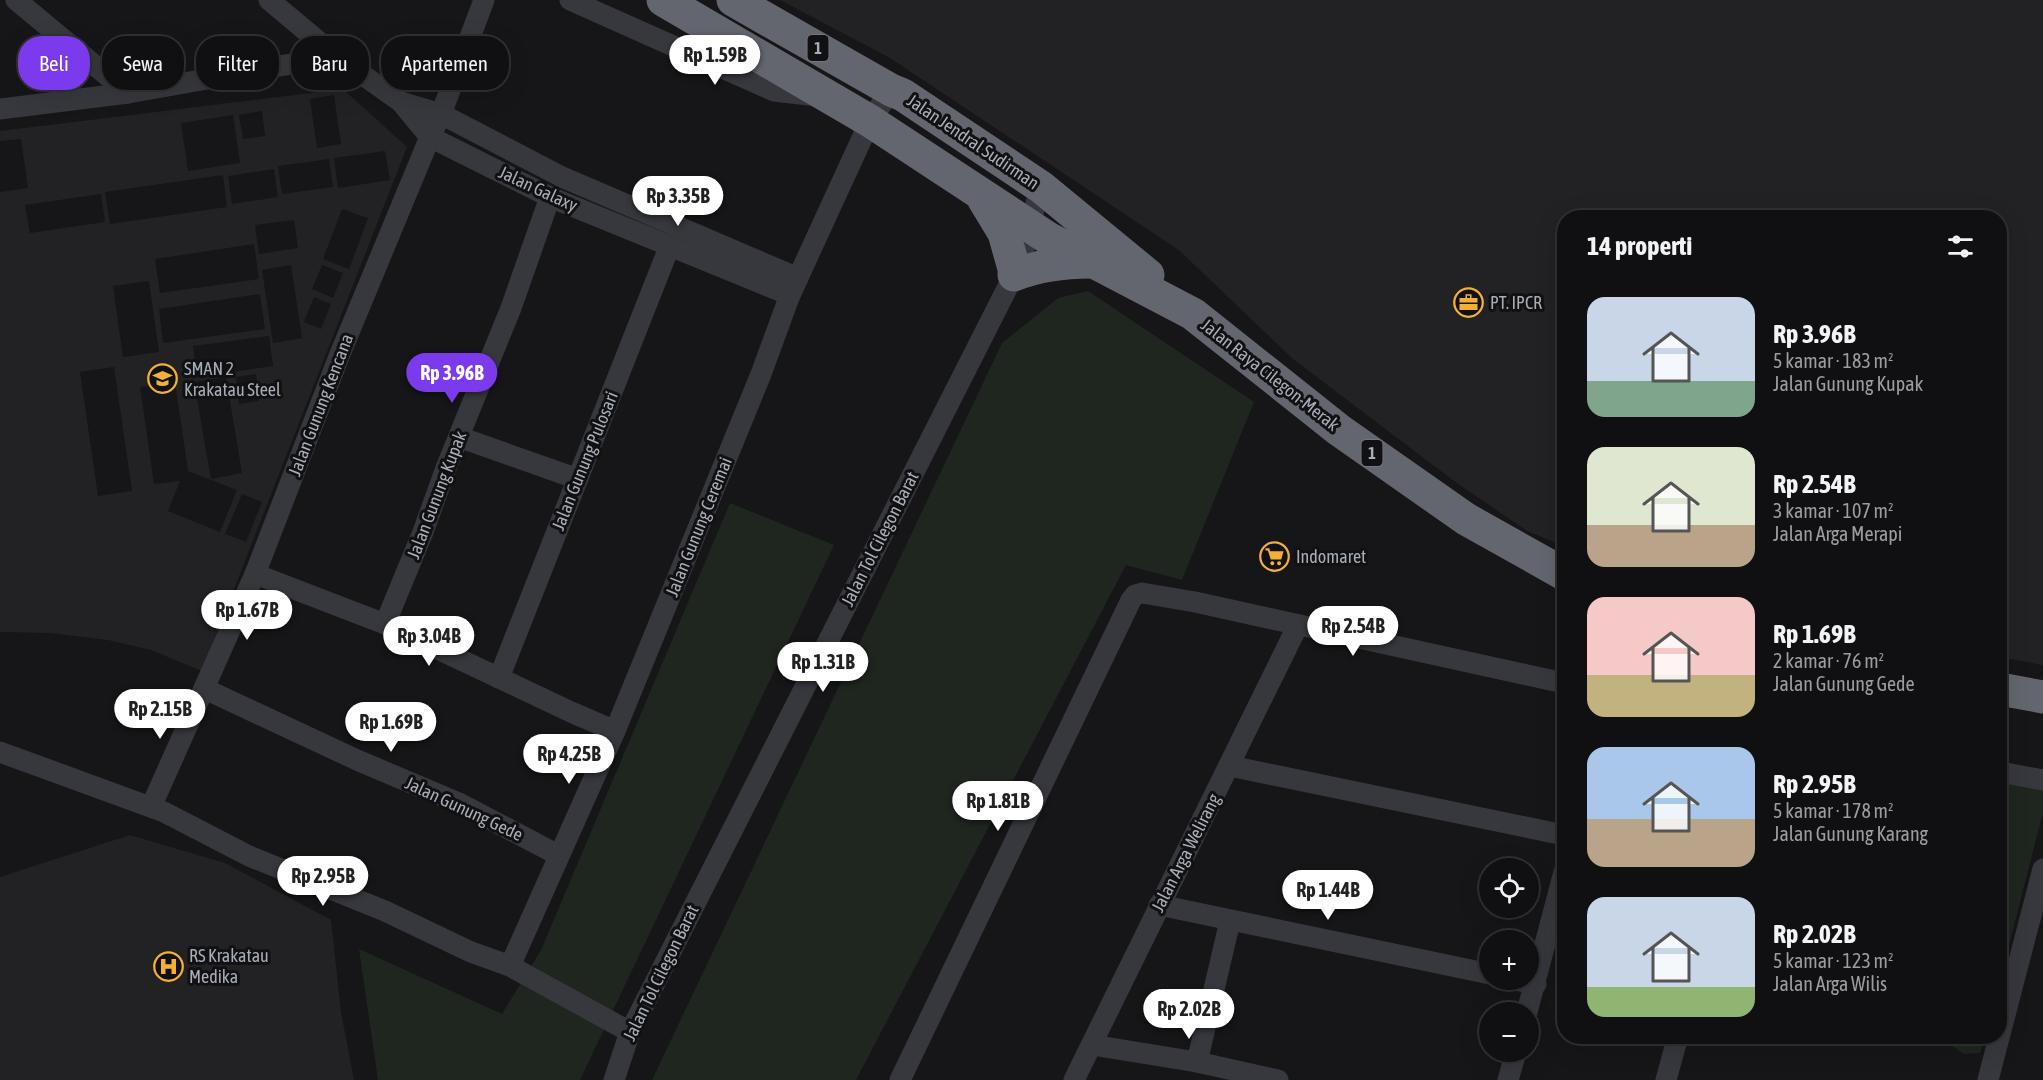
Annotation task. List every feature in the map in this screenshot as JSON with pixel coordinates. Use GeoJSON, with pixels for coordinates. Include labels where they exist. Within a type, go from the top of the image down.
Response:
{"type":"FeatureCollection","features":[{"type":"Feature","properties":{"kind":"highway","name":"1"},"geometry":{"type":"LineString","coordinates":[[663,0],[870,121],[1038,232],[1091,262]]}},
{"type":"Feature","properties":{"kind":"highway","name":"Jalan Jendral Sudirman"},"geometry":{"type":"LineString","coordinates":[[733,0],[891,90],[903,94],[1053,197],[1193,314]]}},
{"type":"Feature","properties":{"kind":"highway"},"geometry":{"type":"LineString","coordinates":[[980,194],[1004,233],[1017,269],[1026,270],[1054,264],[1091,262]]}},
{"type":"Feature","properties":{"kind":"highway","name":"Jalan Raya Cilegon-Merak"},"geometry":{"type":"LineString","coordinates":[[1091,262],[1193,314],[1340,430],[1466,519],[1557,570]]}},
{"type":"Feature","properties":{"kind":"highway"},"geometry":{"type":"LineString","coordinates":[[2007,690],[2043,697]]}},
{"type":"Feature","properties":{"kind":"street"},"geometry":{"type":"LineString","coordinates":[[16,0],[128,93]]}},
{"type":"Feature","properties":{"kind":"street","name":"Jalan Galaxy"},"geometry":{"type":"LineString","coordinates":[[268,0],[312,36]]}},
{"type":"Feature","properties":{"kind":"street","name":"Jalan Gunung Kencana"},"geometry":{"type":"LineString","coordinates":[[151,807],[255,574],[340,354],[441,114],[483,0]]}},
{"type":"Feature","properties":{"kind":"street"},"geometry":{"type":"LineString","coordinates":[[570,0],[774,91],[831,98]]}},
{"type":"Feature","properties":{"kind":"street"},"geometry":{"type":"LineString","coordinates":[[0,109],[128,93],[291,64]]}},
{"type":"Feature","properties":{"kind":"street","name":"Jalan Galaxy"},"geometry":{"type":"LineString","coordinates":[[369,79],[401,102],[430,137],[550,197],[670,245],[794,286]]}},
{"type":"Feature","properties":{"kind":"street","name":"Jalan Gunung Ceremai"},"geometry":{"type":"LineString","coordinates":[[510,966],[615,731],[762,374],[794,286],[870,121],[891,90]]}},
{"type":"Feature","properties":{"kind":"street","name":"Jalan Galaxy"},"geometry":{"type":"LineString","coordinates":[[401,102],[441,114],[562,177],[794,286]]}},
{"type":"Feature","properties":{"kind":"street","name":"Jalan Gunung Kupak"},"geometry":{"type":"LineString","coordinates":[[385,624],[511,308],[550,197]]}},
{"type":"Feature","properties":{"kind":"street"},"geometry":{"type":"LineString","coordinates":[[1017,269],[1038,232],[1053,197]]}},
{"type":"Feature","properties":{"kind":"street"},"geometry":{"type":"LineString","coordinates":[[1038,232],[1053,197]]}},
{"type":"Feature","properties":{"kind":"street","name":"Jalan Gunung Pulosari"},"geometry":{"type":"LineString","coordinates":[[499,678],[670,245]]}},
{"type":"Feature","properties":{"kind":"street","name":"Jalan Tol Cilegon Barat"},"geometry":{"type":"LineString","coordinates":[[614,1080],[630,1032],[1017,269]]}},
{"type":"Feature","properties":{"kind":"street"},"geometry":{"type":"LineString","coordinates":[[459,437],[578,479]]}},
{"type":"Feature","properties":{"kind":"street"},"geometry":{"type":"LineString","coordinates":[[255,574],[385,624],[615,731]]}},
{"type":"Feature","properties":{"kind":"street"},"geometry":{"type":"LineString","coordinates":[[900,1080],[1135,595],[1142,592],[1157,595],[1557,681]]}},
{"type":"Feature","properties":{"kind":"street","name":"Jalan Arga Welirang"},"geometry":{"type":"LineString","coordinates":[[1074,1080],[1298,625]]}},
{"type":"Feature","properties":{"kind":"street","name":"Jalan Gunung Gede"},"geometry":{"type":"LineString","coordinates":[[205,689],[357,760],[461,804],[558,855]]}},
{"type":"Feature","properties":{"kind":"street"},"geometry":{"type":"LineString","coordinates":[[0,752],[151,807],[249,856],[385,911],[471,952],[510,966],[630,1032]]}},
{"type":"Feature","properties":{"kind":"street"},"geometry":{"type":"LineString","coordinates":[[1230,766],[1557,834]]}},
{"type":"Feature","properties":{"kind":"street"},"geometry":{"type":"LineString","coordinates":[[2007,773],[2043,780]]}},
{"type":"Feature","properties":{"kind":"street"},"geometry":{"type":"LineString","coordinates":[[2007,1016],[2037,915],[2043,869]]}},
{"type":"Feature","properties":{"kind":"street"},"geometry":{"type":"LineString","coordinates":[[1539,972],[1557,900]]}},
{"type":"Feature","properties":{"kind":"street"},"geometry":{"type":"LineString","coordinates":[[1159,905],[1479,972]]}},
{"type":"Feature","properties":{"kind":"street"},"geometry":{"type":"LineString","coordinates":[[1197,1062],[1230,921]]}},
{"type":"Feature","properties":{"kind":"street"},"geometry":{"type":"LineString","coordinates":[[1666,1080],[1676,1044]]}},
{"type":"Feature","properties":{"kind":"street"},"geometry":{"type":"LineString","coordinates":[[1988,1080],[1999,1044]]}},
{"type":"Feature","properties":{"kind":"street"},"geometry":{"type":"LineString","coordinates":[[1092,1045],[1197,1062],[1278,1080]]}},
{"type":"Feature","properties":{"kind":"street"},"geometry":{"type":"LineString","coordinates":[[1508,1080],[1513,1062]]}},
{"type":"Feature","properties":{"kind":"shaded area"},"geometry":{"type":"Polygon","coordinates":[[[780,0],[2043,0],[2043,665],[2007,658],[2007,210],[1557,210],[1557,543],[1527,531],[1454,481],[1293,359],[1180,251],[890,58],[780,0]]]}},
{"type":"Feature","properties":{"kind":"shaded area","name":"SMAN 2 Krakatau Steel"},"geometry":{"type":"Polygon","coordinates":[[[344,90],[407,147],[202,671],[151,650],[108,640],[50,633],[0,632],[0,192],[28,188],[21,139],[0,141],[0,131],[344,90]],[[334,95],[310,99],[317,148],[341,144],[334,95]],[[262,111],[239,115],[243,139],[265,136],[262,111]],[[233,115],[181,123],[188,171],[240,163],[233,115]],[[385,151],[334,158],[338,188],[390,180],[385,151]],[[329,159],[278,166],[282,194],[333,187],[329,159]],[[274,169],[228,176],[232,204],[278,197],[274,169]],[[223,175],[105,192],[110,224],[227,207],[223,175]],[[101,194],[25,205],[30,233],[105,222],[101,194]],[[342,209],[323,259],[349,269],[368,218],[342,209]],[[294,220],[255,225],[259,254],[298,248],[294,220]],[[254,244],[155,259],[160,293],[259,279],[254,244]],[[291,265],[262,270],[273,343],[302,338],[291,265]],[[322,265],[312,289],[333,298],[343,273],[322,265]],[[149,281],[113,286],[123,357],[159,352],[149,281]],[[260,294],[159,309],[163,343],[265,329],[260,294]],[[314,297],[304,322],[321,329],[331,304],[314,297]],[[269,336],[193,346],[197,377],[273,366],[269,336]],[[114,367],[80,372],[98,496],[132,491],[114,367]],[[256,374],[236,377],[239,404],[259,401],[256,374]],[[226,377],[194,382],[211,479],[242,473],[226,377]],[[175,382],[140,387],[154,484],[180,481],[168,511],[220,532],[237,490],[188,471],[175,382]],[[242,494],[225,534],[246,542],[262,502],[242,494]]]}},
{"type":"Feature","properties":{"kind":"shaded area"},"geometry":{"type":"Polygon","coordinates":[[[1088,291],[1254,402],[1182,580],[1126,565],[856,1080],[652,1080],[1002,343],[1058,298],[1088,291]]]}},
{"type":"Feature","properties":{"kind":"shaded area"},"geometry":{"type":"Polygon","coordinates":[[[730,503],[834,545],[580,1080],[378,1080],[359,949],[502,1014],[541,950],[730,503]]]}},
{"type":"Feature","properties":{"kind":"shaded area"},"geometry":{"type":"Polygon","coordinates":[[[2007,782],[2043,787],[2043,812],[2007,953],[2007,782]]]}},
{"type":"Feature","properties":{"kind":"shaded area","name":"RS Krakatau Medika"},"geometry":{"type":"Polygon","coordinates":[[[130,835],[225,863],[331,920],[341,1012],[354,1080],[0,1080],[0,877],[130,835]]]}},
{"type":"Feature","properties":{"kind":"shaded area"},"geometry":{"type":"Polygon","coordinates":[[[1949,1044],[1983,1044],[1980,1053],[1964,1054],[1949,1044]]]}},
{"type":"Feature","properties":{"kind":"place","name":"PT. IPCR"},"geometry":{"type":"Point","coordinates":[1469,303]}},
{"type":"Feature","properties":{"kind":"place","name":"SMAN 2 Krakatau Steel"},"geometry":{"type":"Point","coordinates":[163,379]}},
{"type":"Feature","properties":{"kind":"place","name":"Indomaret"},"geometry":{"type":"Point","coordinates":[1275,557]}},
{"type":"Feature","properties":{"kind":"place","name":"RS Krakatau Medika"},"geometry":{"type":"Point","coordinates":[168,966]}}]}
